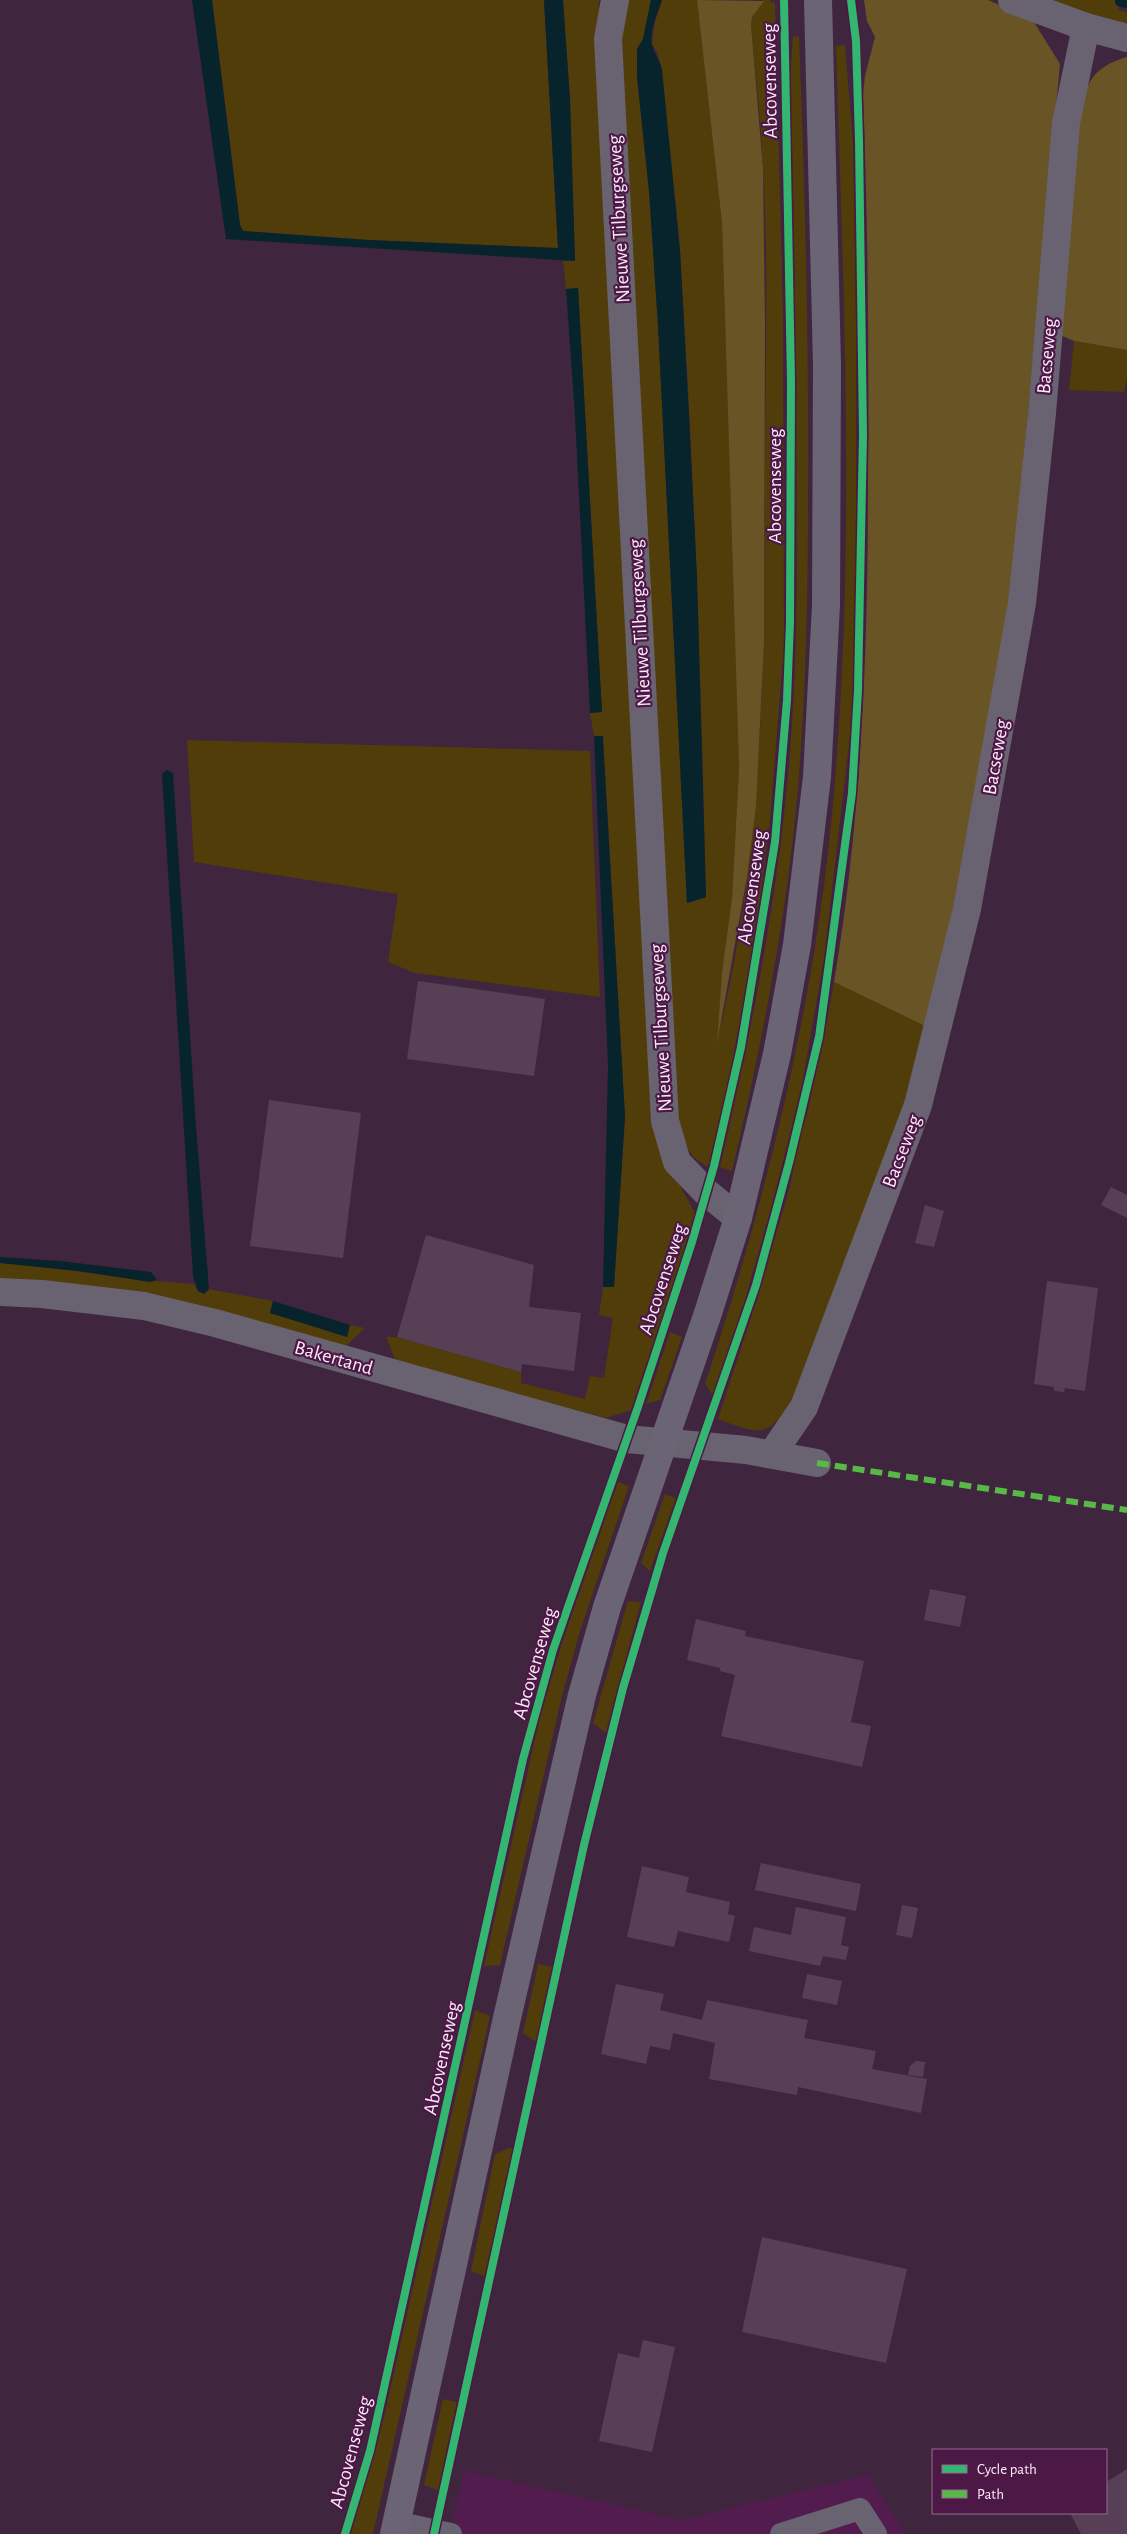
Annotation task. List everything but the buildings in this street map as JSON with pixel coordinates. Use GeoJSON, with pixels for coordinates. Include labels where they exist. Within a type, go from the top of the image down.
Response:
{"type":"FeatureCollection","features":[{"type":"Feature","properties":{"kind":"street","name":"Nieuwe Tilburgseweg"},"geometry":{"type":"LineString","coordinates":[[616,0],[608,39],[665,1121],[676,1162],[706,1192],[738,1218]]}},
{"type":"Feature","properties":{"kind":"street"},"geometry":{"type":"LineString","coordinates":[[395,2528],[509,2008],[582,1694],[607,1607],[665,1441],[738,1218],[777,1054],[797,945],[817,778],[826,605],[827,365],[818,0]]}},
{"type":"Feature","properties":{"kind":"street"},"geometry":{"type":"LineString","coordinates":[[1012,0],[1086,27],[1127,38]]}},
{"type":"Feature","properties":{"kind":"street","name":"Bacseweg"},"geometry":{"type":"LineString","coordinates":[[772,1454],[804,1407],[918,1105],[967,909],[1022,603],[1042,413],[1066,123],[1086,27]]}},
{"type":"Feature","properties":{"kind":"street","name":"Bakertand"},"geometry":{"type":"LineString","coordinates":[[0,1292],[42,1294],[144,1306],[214,1323],[628,1439],[665,1441]]}},
{"type":"Feature","properties":{"kind":"street"},"geometry":{"type":"LineString","coordinates":[[665,1441],[772,1454],[817,1463]]}},
{"type":"Feature","properties":{"kind":"lane"},"geometry":{"type":"LineString","coordinates":[[781,2534],[860,2509],[876,2534]]}},
{"type":"Feature","properties":{"kind":"lane"},"geometry":{"type":"LineString","coordinates":[[395,2528],[450,2534]]}},
{"type":"Feature","properties":{"kind":"shaded area"},"geometry":{"type":"Polygon","coordinates":[[[212,0],[544,0],[558,248],[368,240],[243,231],[240,225],[212,0]]]}},
{"type":"Feature","properties":{"kind":"shaded area"},"geometry":{"type":"Polygon","coordinates":[[[563,0],[599,0],[599,32],[676,1178],[695,1213],[631,1410],[606,1418],[396,1362],[386,1337],[397,1337],[521,1372],[521,1383],[585,1399],[590,1376],[604,1378],[613,1318],[599,1315],[603,1287],[614,1287],[625,1116],[603,736],[594,736],[590,713],[602,712],[578,288],[566,289],[563,261],[575,261],[570,99],[563,0]]]}},
{"type":"Feature","properties":{"kind":"shaded area"},"geometry":{"type":"Polygon","coordinates":[[[628,0],[651,0],[643,39],[637,49],[637,77],[649,191],[658,325],[687,903],[706,897],[702,736],[693,494],[680,252],[662,70],[657,52],[652,45],[655,22],[662,0],[697,0],[722,223],[739,768],[732,898],[722,972],[718,1038],[733,970],[744,901],[758,763],[762,693],[765,554],[765,207],[751,25],[752,17],[763,0],[771,0],[770,2],[775,3],[783,313],[784,645],[770,820],[756,934],[730,1074],[708,1167],[693,1157],[676,1127],[619,24],[628,0]]]}},
{"type":"Feature","properties":{"kind":"shaded area"},"geometry":{"type":"Polygon","coordinates":[[[697,0],[764,1],[752,17],[751,25],[763,168],[765,324],[764,642],[756,806],[747,877],[717,1044],[722,972],[732,898],[739,768],[722,223],[697,0]]]}},
{"type":"Feature","properties":{"kind":"shaded area"},"geometry":{"type":"Polygon","coordinates":[[[864,0],[988,0],[1032,19],[1060,64],[1011,596],[973,817],[927,1027],[834,982],[844,920],[857,794],[867,606],[868,335],[863,95],[865,76],[875,37],[867,21],[864,0]]]}},
{"type":"Feature","properties":{"kind":"shaded area"},"geometry":{"type":"Polygon","coordinates":[[[1047,0],[1121,0],[1118,10],[1127,12],[1127,26],[1047,0]]]}},
{"type":"Feature","properties":{"kind":"shaded area"},"geometry":{"type":"Polygon","coordinates":[[[793,36],[799,37],[807,323],[808,574],[802,731],[791,856],[778,946],[752,1082],[732,1171],[720,1167],[763,961],[779,857],[793,710],[797,543],[790,83],[793,36]]]}},
{"type":"Feature","properties":{"kind":"shaded area"},"geometry":{"type":"Polygon","coordinates":[[[845,45],[853,144],[856,316],[856,638],[852,719],[824,958],[802,1085],[772,1205],[745,1300],[713,1396],[705,1384],[747,1249],[782,1113],[797,1044],[810,975],[830,835],[838,737],[846,539],[845,342],[836,46],[845,45]]]}},
{"type":"Feature","properties":{"kind":"shaded area"},"geometry":{"type":"Polygon","coordinates":[[[1127,57],[1127,350],[1074,341],[1060,335],[1077,115],[1088,85],[1098,71],[1115,61],[1127,57]]]}},
{"type":"Feature","properties":{"kind":"shaded area"},"geometry":{"type":"Polygon","coordinates":[[[1074,341],[1127,350],[1127,378],[1124,392],[1069,390],[1074,341]]]}},
{"type":"Feature","properties":{"kind":"shaded area"},"geometry":{"type":"Polygon","coordinates":[[[187,740],[590,751],[600,997],[415,973],[388,962],[398,894],[194,862],[187,740]]]}},
{"type":"Feature","properties":{"kind":"shaded area"},"geometry":{"type":"Polygon","coordinates":[[[834,982],[927,1027],[909,1093],[794,1399],[769,1427],[762,1430],[754,1430],[718,1419],[758,1296],[791,1183],[796,1150],[808,1110],[834,982]]]}},
{"type":"Feature","properties":{"kind":"shaded area"},"geometry":{"type":"Polygon","coordinates":[[[0,1263],[194,1284],[198,1291],[207,1292],[209,1289],[273,1301],[270,1313],[346,1336],[350,1325],[365,1328],[344,1348],[0,1281],[0,1263]]]}},
{"type":"Feature","properties":{"kind":"shaded area"},"geometry":{"type":"Polygon","coordinates":[[[670,1332],[682,1337],[660,1400],[646,1404],[670,1332]]]}},
{"type":"Feature","properties":{"kind":"shaded area"},"geometry":{"type":"Polygon","coordinates":[[[618,1482],[629,1486],[579,1634],[561,1700],[500,1965],[484,1966],[540,1717],[563,1640],[618,1482]]]}},
{"type":"Feature","properties":{"kind":"shaded area"},"geometry":{"type":"Polygon","coordinates":[[[665,1494],[676,1498],[650,1571],[641,1563],[665,1494]]]}},
{"type":"Feature","properties":{"kind":"shaded area"},"geometry":{"type":"Polygon","coordinates":[[[628,1601],[641,1602],[606,1733],[593,1723],[628,1601]]]}},
{"type":"Feature","properties":{"kind":"shaded area"},"geometry":{"type":"Polygon","coordinates":[[[538,1964],[553,1967],[536,2042],[523,2033],[538,1964]]]}},
{"type":"Feature","properties":{"kind":"shaded area"},"geometry":{"type":"Polygon","coordinates":[[[475,2010],[490,2016],[373,2534],[351,2534],[384,2417],[475,2010]]]}},
{"type":"Feature","properties":{"kind":"shaded area"},"geometry":{"type":"Polygon","coordinates":[[[509,2148],[513,2149],[485,2276],[471,2271],[495,2154],[509,2148]]]}},
{"type":"Feature","properties":{"kind":"shaded area"},"geometry":{"type":"Polygon","coordinates":[[[443,2399],[457,2402],[438,2490],[424,2485],[443,2399]]]}},
{"type":"Feature","properties":{"kind":"shaded area"},"geometry":{"type":"Polygon","coordinates":[[[464,2471],[682,2520],[868,2475],[905,2534],[450,2534],[464,2471]]]}},
{"type":"Feature","properties":{"kind":"water"},"geometry":{"type":"Polygon","coordinates":[[[192,0],[212,0],[240,225],[243,231],[368,240],[558,248],[544,0],[563,0],[570,99],[575,261],[226,239],[192,0]]]}},
{"type":"Feature","properties":{"kind":"water"},"geometry":{"type":"Polygon","coordinates":[[[651,0],[662,0],[654,22],[651,39],[662,70],[680,250],[697,576],[706,897],[687,903],[658,325],[649,191],[637,77],[637,49],[643,39],[651,0]]]}},
{"type":"Feature","properties":{"kind":"water"},"geometry":{"type":"Polygon","coordinates":[[[578,288],[602,712],[590,713],[575,416],[566,289],[578,288]]]}},
{"type":"Feature","properties":{"kind":"water"},"geometry":{"type":"Polygon","coordinates":[[[594,736],[603,736],[625,1116],[614,1287],[603,1287],[608,1065],[594,736]]]}},
{"type":"Feature","properties":{"kind":"water"},"geometry":{"type":"Polygon","coordinates":[[[167,770],[173,773],[196,1127],[209,1289],[204,1294],[198,1291],[193,1276],[162,774],[167,770]]]}},
{"type":"Feature","properties":{"kind":"water"},"geometry":{"type":"Polygon","coordinates":[[[0,1257],[60,1261],[151,1272],[157,1280],[150,1282],[78,1271],[0,1263],[0,1257]]]}},
{"type":"Feature","properties":{"kind":"water"},"geometry":{"type":"Polygon","coordinates":[[[273,1301],[350,1325],[347,1337],[270,1313],[273,1301]]]}},
{"type":"Feature","properties":{"kind":"waterway"},"geometry":{"type":"LineString","coordinates":[[1121,1],[1127,2]]}},
{"type":"Feature","properties":{"kind":"marked path"},"geometry":{"type":"LineString","coordinates":[[817,1463],[1127,1510]]}},
{"type":"Feature","properties":{"kind":"cycle path","name":"Abcovenseweg"},"geometry":{"type":"LineString","coordinates":[[345,2534],[370,2451],[523,1759],[553,1650],[638,1407],[692,1242],[714,1166],[741,1047],[775,842],[787,700],[790,622],[791,382],[784,0]]}},
{"type":"Feature","properties":{"kind":"cycle path"},"geometry":{"type":"LineString","coordinates":[[434,2534],[584,1845],[623,1688],[663,1553],[756,1285],[789,1163],[819,1037],[852,793],[858,690],[863,435],[859,140],[856,41],[851,0]]}}]}
